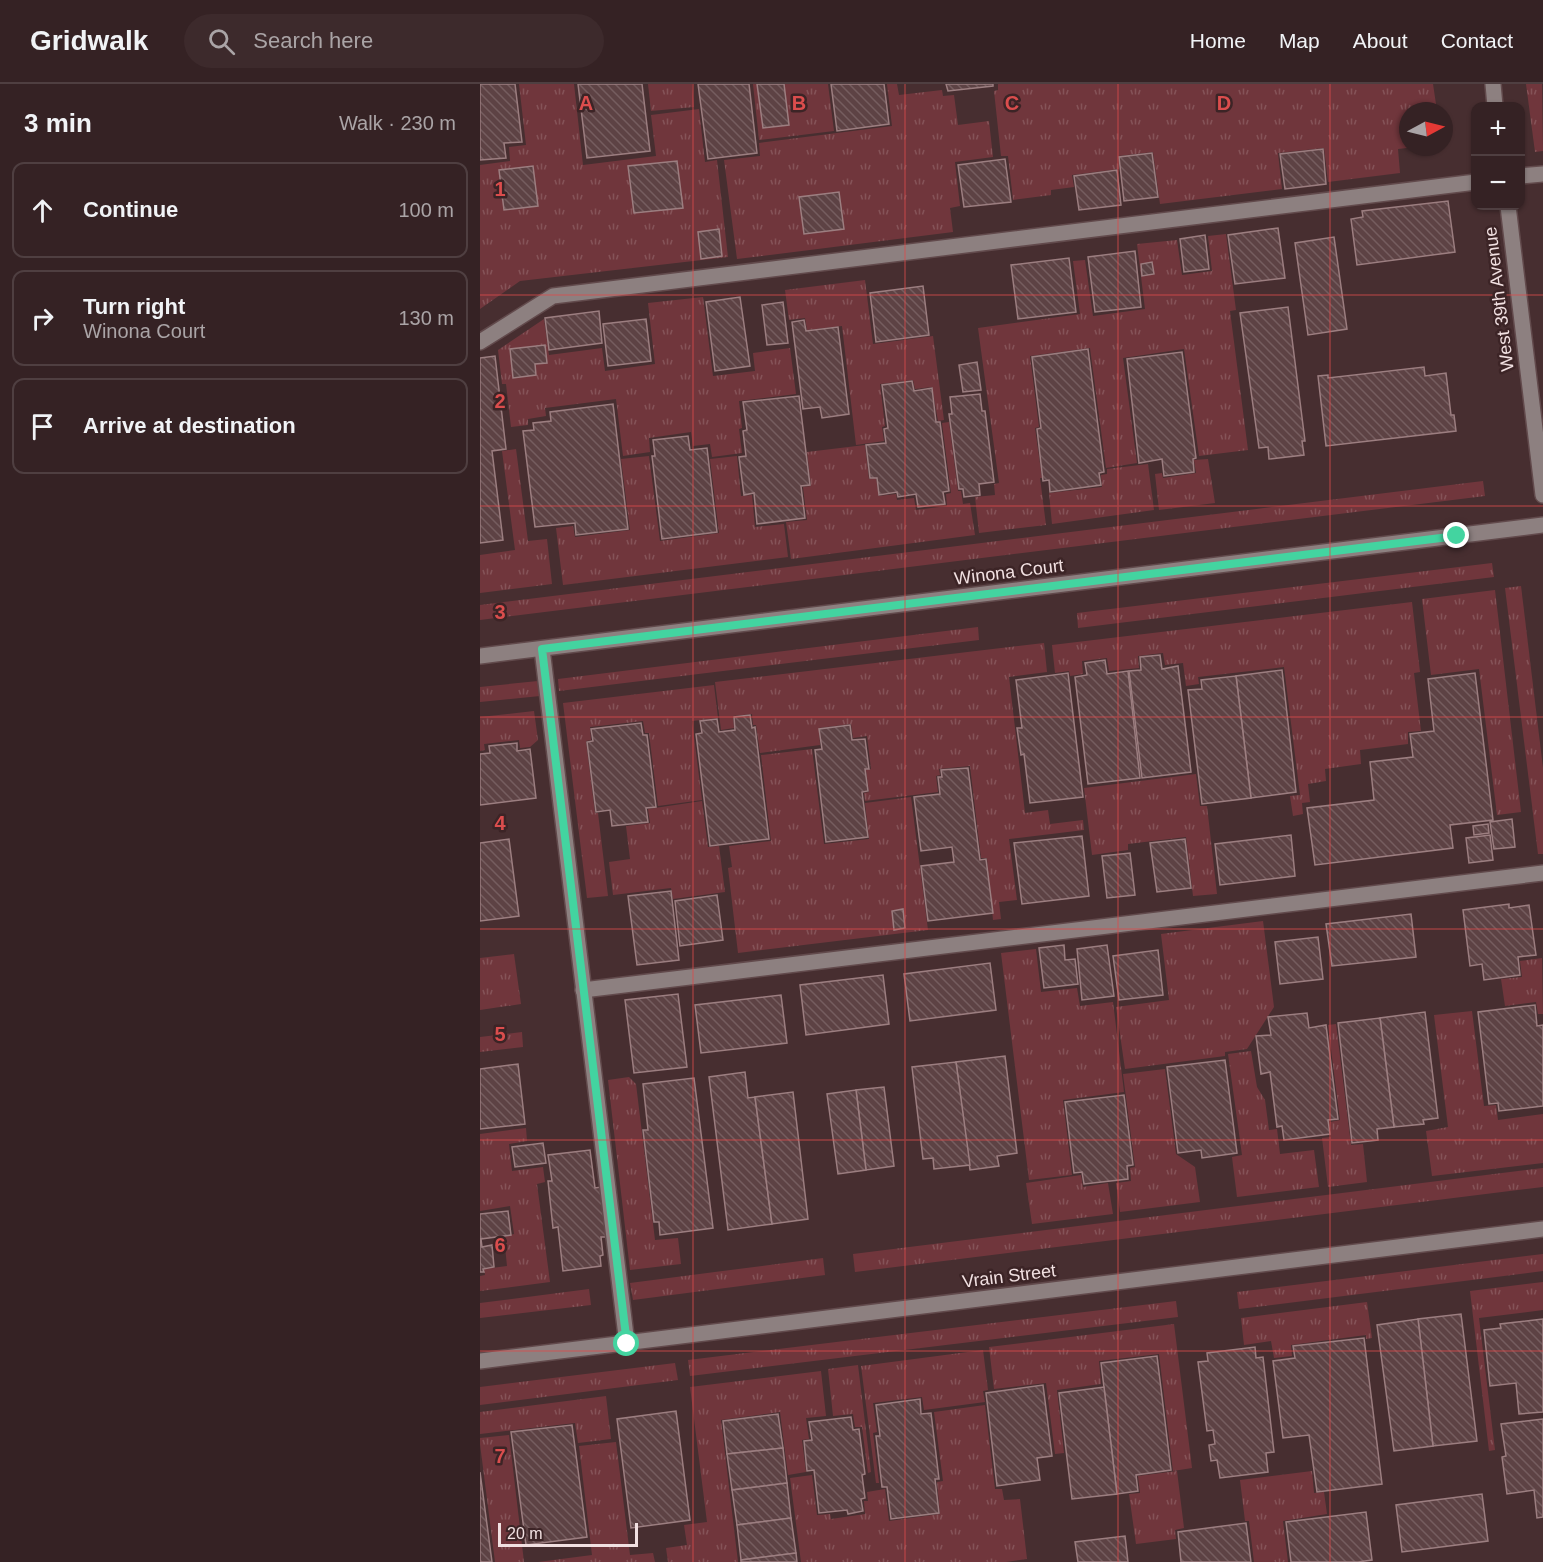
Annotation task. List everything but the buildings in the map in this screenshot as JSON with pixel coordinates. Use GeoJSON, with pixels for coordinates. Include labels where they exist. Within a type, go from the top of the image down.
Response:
{"type":"FeatureCollection","features":[{"type":"Feature","properties":{"kind":"street"},"geometry":{"type":"LineString","coordinates":[[1493,84],[1495,102]]}},
{"type":"Feature","properties":{"kind":"street"},"geometry":{"type":"LineString","coordinates":[[1525,176],[1543,174]]}},
{"type":"Feature","properties":{"kind":"street"},"geometry":{"type":"LineString","coordinates":[[480,342],[553,296],[1471,183]]}},
{"type":"Feature","properties":{"kind":"street","name":"West 39th Avenue"},"geometry":{"type":"LineString","coordinates":[[1508,210],[1543,495]]}},
{"type":"Feature","properties":{"kind":"street","name":"Winona Court"},"geometry":{"type":"LineString","coordinates":[[480,656],[1543,525]]}},
{"type":"Feature","properties":{"kind":"street"},"geometry":{"type":"LineString","coordinates":[[542,649],[627,1344]]}},
{"type":"Feature","properties":{"kind":"street"},"geometry":{"type":"LineString","coordinates":[[584,990],[1543,873]]}},
{"type":"Feature","properties":{"kind":"street","name":"Vrain Street"},"geometry":{"type":"LineString","coordinates":[[480,1362],[1543,1229]]}},
{"type":"Feature","properties":{"kind":"green space"},"geometry":{"type":"Polygon","coordinates":[[[519,84],[574,84],[583,165],[656,156],[651,115],[699,109],[705,162],[717,160],[728,257],[520,281],[480,309],[480,165],[510,161],[509,147],[526,145],[519,84]]]}},
{"type":"Feature","properties":{"kind":"green space"},"geometry":{"type":"Polygon","coordinates":[[[648,84],[692,84],[694,107],[651,111],[648,84]]]}},
{"type":"Feature","properties":{"kind":"green space"},"geometry":{"type":"Polygon","coordinates":[[[753,84],[828,84],[834,131],[759,140],[753,84]]]}},
{"type":"Feature","properties":{"kind":"green space"},"geometry":{"type":"Polygon","coordinates":[[[887,84],[897,84],[899,95],[942,90],[943,96],[954,95],[958,125],[989,121],[993,157],[955,162],[960,206],[950,208],[953,232],[737,259],[724,160],[760,156],[759,143],[892,126],[887,84]]]}},
{"type":"Feature","properties":{"kind":"green space"},"geometry":{"type":"Polygon","coordinates":[[[998,84],[1433,84],[1436,102],[1399,102],[1400,173],[1328,182],[1324,148],[1278,153],[1282,189],[1160,204],[1153,152],[1118,156],[1119,169],[1072,175],[1074,187],[1051,190],[1051,195],[1013,200],[1008,156],[1001,156],[994,91],[998,90],[998,84]]]}},
{"type":"Feature","properties":{"kind":"green space"},"geometry":{"type":"Polygon","coordinates":[[[1526,84],[1542,84],[1543,151],[1535,152],[1526,84]]]}},
{"type":"Feature","properties":{"kind":"green space"},"geometry":{"type":"Polygon","coordinates":[[[1226,234],[1236,310],[1230,311],[1248,450],[1199,456],[1184,349],[1123,358],[1137,463],[1106,468],[1090,348],[1030,356],[1039,427],[1035,428],[1046,525],[979,533],[975,497],[995,495],[994,484],[999,483],[978,328],[1080,314],[1073,261],[1085,260],[1093,316],[1145,309],[1137,244],[1177,240],[1182,275],[1212,271],[1208,236],[1226,234]]]}},
{"type":"Feature","properties":{"kind":"green space"},"geometry":{"type":"Polygon","coordinates":[[[865,280],[873,344],[933,336],[944,420],[938,421],[932,387],[915,389],[913,380],[880,384],[885,426],[882,427],[884,441],[856,445],[842,326],[807,330],[805,318],[789,320],[785,290],[865,280]]]}},
{"type":"Feature","properties":{"kind":"green space"},"geometry":{"type":"Polygon","coordinates":[[[703,297],[713,376],[755,371],[753,353],[790,348],[796,394],[739,401],[742,453],[712,457],[710,444],[693,446],[691,432],[649,438],[650,452],[623,456],[616,399],[545,408],[546,416],[528,419],[528,425],[511,427],[506,384],[502,384],[498,350],[544,319],[549,355],[602,348],[605,371],[655,364],[648,303],[703,297]]]}},
{"type":"Feature","properties":{"kind":"green space"},"geometry":{"type":"Polygon","coordinates":[[[949,422],[958,491],[961,491],[963,504],[970,503],[975,535],[791,559],[786,522],[807,520],[803,487],[811,486],[807,452],[865,445],[869,479],[876,478],[879,496],[896,494],[897,500],[914,498],[916,510],[947,506],[946,494],[951,493],[942,423],[949,422]]]}},
{"type":"Feature","properties":{"kind":"green space"},"geometry":{"type":"Polygon","coordinates":[[[516,449],[528,541],[547,539],[552,584],[480,593],[480,555],[515,550],[502,451],[516,449]]]}},
{"type":"Feature","properties":{"kind":"green space"},"geometry":{"type":"Polygon","coordinates":[[[649,456],[660,541],[719,533],[710,459],[737,456],[741,496],[752,495],[755,527],[784,524],[788,557],[563,585],[556,528],[573,526],[575,537],[630,530],[621,459],[649,456]]]}},
{"type":"Feature","properties":{"kind":"green space"},"geometry":{"type":"Polygon","coordinates":[[[1208,459],[1215,503],[1159,510],[1155,474],[1162,473],[1163,478],[1196,473],[1194,460],[1208,459]]]}},
{"type":"Feature","properties":{"kind":"green space"},"geometry":{"type":"Polygon","coordinates":[[[1148,464],[1154,510],[1052,524],[1049,493],[1102,487],[1101,475],[1107,474],[1107,469],[1148,464]]]}},
{"type":"Feature","properties":{"kind":"green space"},"geometry":{"type":"Polygon","coordinates":[[[1483,481],[1485,496],[480,620],[480,605],[1483,481]]]}},
{"type":"Feature","properties":{"kind":"green space"},"geometry":{"type":"Polygon","coordinates":[[[1492,563],[1494,577],[1078,628],[1077,613],[1492,563]]]}},
{"type":"Feature","properties":{"kind":"green space"},"geometry":{"type":"Polygon","coordinates":[[[1521,586],[1543,768],[1543,854],[1538,854],[1505,588],[1521,586]]]}},
{"type":"Feature","properties":{"kind":"green space"},"geometry":{"type":"Polygon","coordinates":[[[1495,590],[1521,812],[1497,815],[1479,669],[1431,675],[1422,599],[1495,590]]]}},
{"type":"Feature","properties":{"kind":"green space"},"geometry":{"type":"Polygon","coordinates":[[[1412,602],[1420,672],[1414,673],[1421,731],[1408,732],[1408,744],[1360,750],[1361,764],[1325,769],[1326,781],[1308,784],[1310,802],[1302,803],[1303,814],[1293,816],[1290,796],[1300,795],[1284,667],[1198,677],[1199,684],[1186,686],[1183,663],[1165,665],[1163,653],[1138,656],[1139,668],[1109,671],[1107,658],[1082,661],[1083,674],[1070,676],[1069,671],[1055,673],[1052,645],[1412,602]]]}},
{"type":"Feature","properties":{"kind":"green space"},"geometry":{"type":"Polygon","coordinates":[[[978,627],[979,640],[559,691],[558,679],[978,627]]]}},
{"type":"Feature","properties":{"kind":"green space"},"geometry":{"type":"Polygon","coordinates":[[[1044,643],[1047,672],[1009,677],[1025,813],[1048,810],[1050,824],[1083,820],[1084,830],[1009,839],[1017,900],[999,902],[1001,919],[993,920],[987,858],[981,858],[970,766],[939,769],[940,775],[936,776],[938,792],[865,801],[864,793],[869,792],[866,770],[871,769],[867,736],[853,738],[851,724],[819,728],[820,745],[760,753],[752,714],[733,716],[734,728],[721,730],[715,682],[1044,643]]]}},
{"type":"Feature","properties":{"kind":"green space"},"geometry":{"type":"Polygon","coordinates":[[[538,681],[540,696],[480,702],[480,687],[538,681]]]}},
{"type":"Feature","properties":{"kind":"green space"},"geometry":{"type":"Polygon","coordinates":[[[714,685],[718,718],[692,721],[702,800],[658,806],[649,733],[645,733],[643,721],[590,727],[591,740],[586,741],[608,896],[587,898],[563,703],[714,685]]]}},
{"type":"Feature","properties":{"kind":"green space"},"geometry":{"type":"Polygon","coordinates":[[[534,711],[538,740],[530,747],[520,748],[519,740],[484,744],[485,750],[480,751],[480,717],[534,711]]]}},
{"type":"Feature","properties":{"kind":"green space"},"geometry":{"type":"Polygon","coordinates":[[[812,749],[824,844],[869,839],[865,803],[911,797],[928,930],[738,953],[728,868],[732,867],[729,846],[771,841],[761,755],[812,749]]]}},
{"type":"Feature","properties":{"kind":"green space"},"geometry":{"type":"Polygon","coordinates":[[[1196,774],[1200,806],[1207,806],[1217,894],[1193,896],[1186,837],[1128,844],[1128,850],[1092,855],[1084,788],[1196,774]]]}},
{"type":"Feature","properties":{"kind":"green space"},"geometry":{"type":"Polygon","coordinates":[[[702,801],[708,847],[719,846],[725,892],[673,899],[671,888],[613,895],[609,862],[630,859],[626,826],[650,823],[648,809],[702,801]]]}},
{"type":"Feature","properties":{"kind":"green space"},"geometry":{"type":"Polygon","coordinates":[[[1263,921],[1274,1007],[1247,1049],[1225,1052],[1225,1056],[1125,1069],[1116,1007],[1169,1000],[1161,934],[1263,921]]]}},
{"type":"Feature","properties":{"kind":"green space"},"geometry":{"type":"Polygon","coordinates":[[[1036,949],[1041,992],[1077,988],[1080,1006],[1113,1002],[1124,1092],[1063,1100],[1072,1175],[1029,1180],[1001,953],[1036,949]]]}},
{"type":"Feature","properties":{"kind":"green space"},"geometry":{"type":"Polygon","coordinates":[[[514,954],[521,1004],[480,1010],[480,958],[514,954]]]}},
{"type":"Feature","properties":{"kind":"green space"},"geometry":{"type":"Polygon","coordinates":[[[1542,958],[1543,1014],[1538,1014],[1536,1002],[1505,1006],[1501,979],[1522,977],[1520,961],[1542,958]]]}},
{"type":"Feature","properties":{"kind":"green space"},"geometry":{"type":"Polygon","coordinates":[[[1472,1011],[1484,1106],[1496,1105],[1498,1120],[1543,1114],[1543,1163],[1432,1176],[1426,1131],[1448,1127],[1434,1015],[1472,1011]]]}},
{"type":"Feature","properties":{"kind":"green space"},"geometry":{"type":"Polygon","coordinates":[[[1336,1024],[1351,1145],[1363,1144],[1367,1182],[1328,1187],[1322,1138],[1331,1137],[1330,1122],[1340,1120],[1328,1025],[1336,1024]]]}},
{"type":"Feature","properties":{"kind":"green space"},"geometry":{"type":"Polygon","coordinates":[[[522,1032],[523,1047],[480,1052],[480,1037],[522,1032]]]}},
{"type":"Feature","properties":{"kind":"green space"},"geometry":{"type":"Polygon","coordinates":[[[1251,1051],[1257,1087],[1265,1100],[1269,1130],[1277,1129],[1280,1154],[1314,1150],[1319,1187],[1237,1197],[1232,1157],[1242,1155],[1228,1054],[1251,1051]]]}},
{"type":"Feature","properties":{"kind":"green space"},"geometry":{"type":"Polygon","coordinates":[[[1165,1069],[1176,1154],[1195,1167],[1200,1202],[1120,1212],[1116,1183],[1131,1181],[1130,1168],[1135,1167],[1123,1074],[1165,1069]]]}},
{"type":"Feature","properties":{"kind":"green space"},"geometry":{"type":"Polygon","coordinates":[[[629,1077],[636,1084],[655,1240],[678,1238],[681,1264],[630,1270],[608,1080],[629,1077]]]}},
{"type":"Feature","properties":{"kind":"green space"},"geometry":{"type":"Polygon","coordinates":[[[526,1128],[527,1141],[509,1144],[512,1171],[543,1167],[545,1182],[537,1184],[550,1282],[480,1291],[480,1276],[485,1275],[484,1269],[507,1266],[504,1236],[514,1234],[510,1206],[480,1211],[480,1134],[526,1128]]]}},
{"type":"Feature","properties":{"kind":"green space"},"geometry":{"type":"Polygon","coordinates":[[[1543,1168],[1543,1187],[855,1272],[853,1254],[1543,1168]]]}},
{"type":"Feature","properties":{"kind":"green space"},"geometry":{"type":"Polygon","coordinates":[[[1081,1175],[1083,1187],[1108,1183],[1113,1214],[1032,1224],[1026,1183],[1081,1175]]]}},
{"type":"Feature","properties":{"kind":"green space"},"geometry":{"type":"Polygon","coordinates":[[[1543,1254],[1543,1271],[1239,1309],[1237,1292],[1543,1254]]]}},
{"type":"Feature","properties":{"kind":"green space"},"geometry":{"type":"Polygon","coordinates":[[[823,1258],[825,1275],[633,1300],[630,1283],[823,1258]]]}},
{"type":"Feature","properties":{"kind":"green space"},"geometry":{"type":"Polygon","coordinates":[[[1543,1282],[1543,1310],[1479,1318],[1495,1450],[1489,1451],[1470,1291],[1543,1282]]]}},
{"type":"Feature","properties":{"kind":"green space"},"geometry":{"type":"Polygon","coordinates":[[[589,1289],[591,1305],[480,1318],[480,1303],[589,1289]]]}},
{"type":"Feature","properties":{"kind":"green space"},"geometry":{"type":"Polygon","coordinates":[[[1176,1301],[1178,1317],[690,1376],[688,1360],[1176,1301]]]}},
{"type":"Feature","properties":{"kind":"green space"},"geometry":{"type":"Polygon","coordinates":[[[1367,1302],[1372,1338],[1366,1339],[1366,1335],[1291,1345],[1292,1356],[1274,1358],[1271,1341],[1244,1345],[1241,1318],[1367,1302]]]}},
{"type":"Feature","properties":{"kind":"green space"},"geometry":{"type":"Polygon","coordinates":[[[1174,1324],[1192,1468],[1173,1471],[1159,1354],[1099,1361],[1101,1384],[1057,1390],[1064,1453],[1055,1454],[1046,1383],[994,1389],[989,1347],[1174,1324]]]}},
{"type":"Feature","properties":{"kind":"green space"},"geometry":{"type":"Polygon","coordinates":[[[983,1350],[988,1390],[983,1391],[985,1402],[924,1410],[922,1397],[873,1403],[877,1432],[873,1433],[879,1483],[876,1483],[861,1366],[983,1350]]]}},
{"type":"Feature","properties":{"kind":"green space"},"geometry":{"type":"Polygon","coordinates":[[[675,1363],[678,1380],[480,1405],[480,1387],[675,1363]]]}},
{"type":"Feature","properties":{"kind":"green space"},"geometry":{"type":"Polygon","coordinates":[[[858,1365],[871,1472],[868,1473],[862,1427],[855,1427],[853,1414],[833,1416],[828,1369],[858,1365]]]}},
{"type":"Feature","properties":{"kind":"green space"},"geometry":{"type":"Polygon","coordinates":[[[821,1371],[826,1416],[806,1418],[809,1439],[802,1440],[806,1472],[788,1475],[780,1412],[721,1420],[738,1562],[668,1562],[666,1548],[687,1545],[684,1525],[707,1522],[690,1387],[821,1371]]]}},
{"type":"Feature","properties":{"kind":"green space"},"geometry":{"type":"Polygon","coordinates":[[[606,1396],[611,1439],[578,1443],[575,1423],[480,1434],[480,1412],[606,1396]]]}},
{"type":"Feature","properties":{"kind":"green space"},"geometry":{"type":"Polygon","coordinates":[[[985,1405],[995,1489],[1002,1489],[1004,1500],[1020,1499],[1027,1559],[1006,1562],[801,1562],[790,1478],[812,1475],[817,1515],[830,1514],[831,1519],[865,1514],[864,1501],[868,1501],[867,1492],[885,1489],[889,1521],[940,1514],[937,1482],[943,1481],[934,1412],[985,1405]]]}},
{"type":"Feature","properties":{"kind":"green space"},"geometry":{"type":"Polygon","coordinates":[[[509,1435],[524,1562],[495,1562],[480,1444],[480,1438],[509,1435]]]}},
{"type":"Feature","properties":{"kind":"green space"},"geometry":{"type":"Polygon","coordinates":[[[616,1442],[630,1555],[653,1553],[655,1562],[538,1562],[592,1555],[579,1446],[616,1442]]]}},
{"type":"Feature","properties":{"kind":"green space"},"geometry":{"type":"Polygon","coordinates":[[[1177,1471],[1184,1528],[1175,1530],[1176,1539],[1136,1544],[1129,1494],[1140,1493],[1138,1476],[1177,1471]]]}},
{"type":"Feature","properties":{"kind":"green space"},"geometry":{"type":"Polygon","coordinates":[[[1312,1471],[1314,1493],[1324,1492],[1327,1514],[1283,1521],[1288,1562],[1254,1562],[1249,1521],[1245,1521],[1240,1480],[1312,1471]]]}},
{"type":"Feature","properties":{"kind":"route"},"geometry":{"type":"LineString","coordinates":[[627,1344],[542,649],[1457,536]]}}]}
